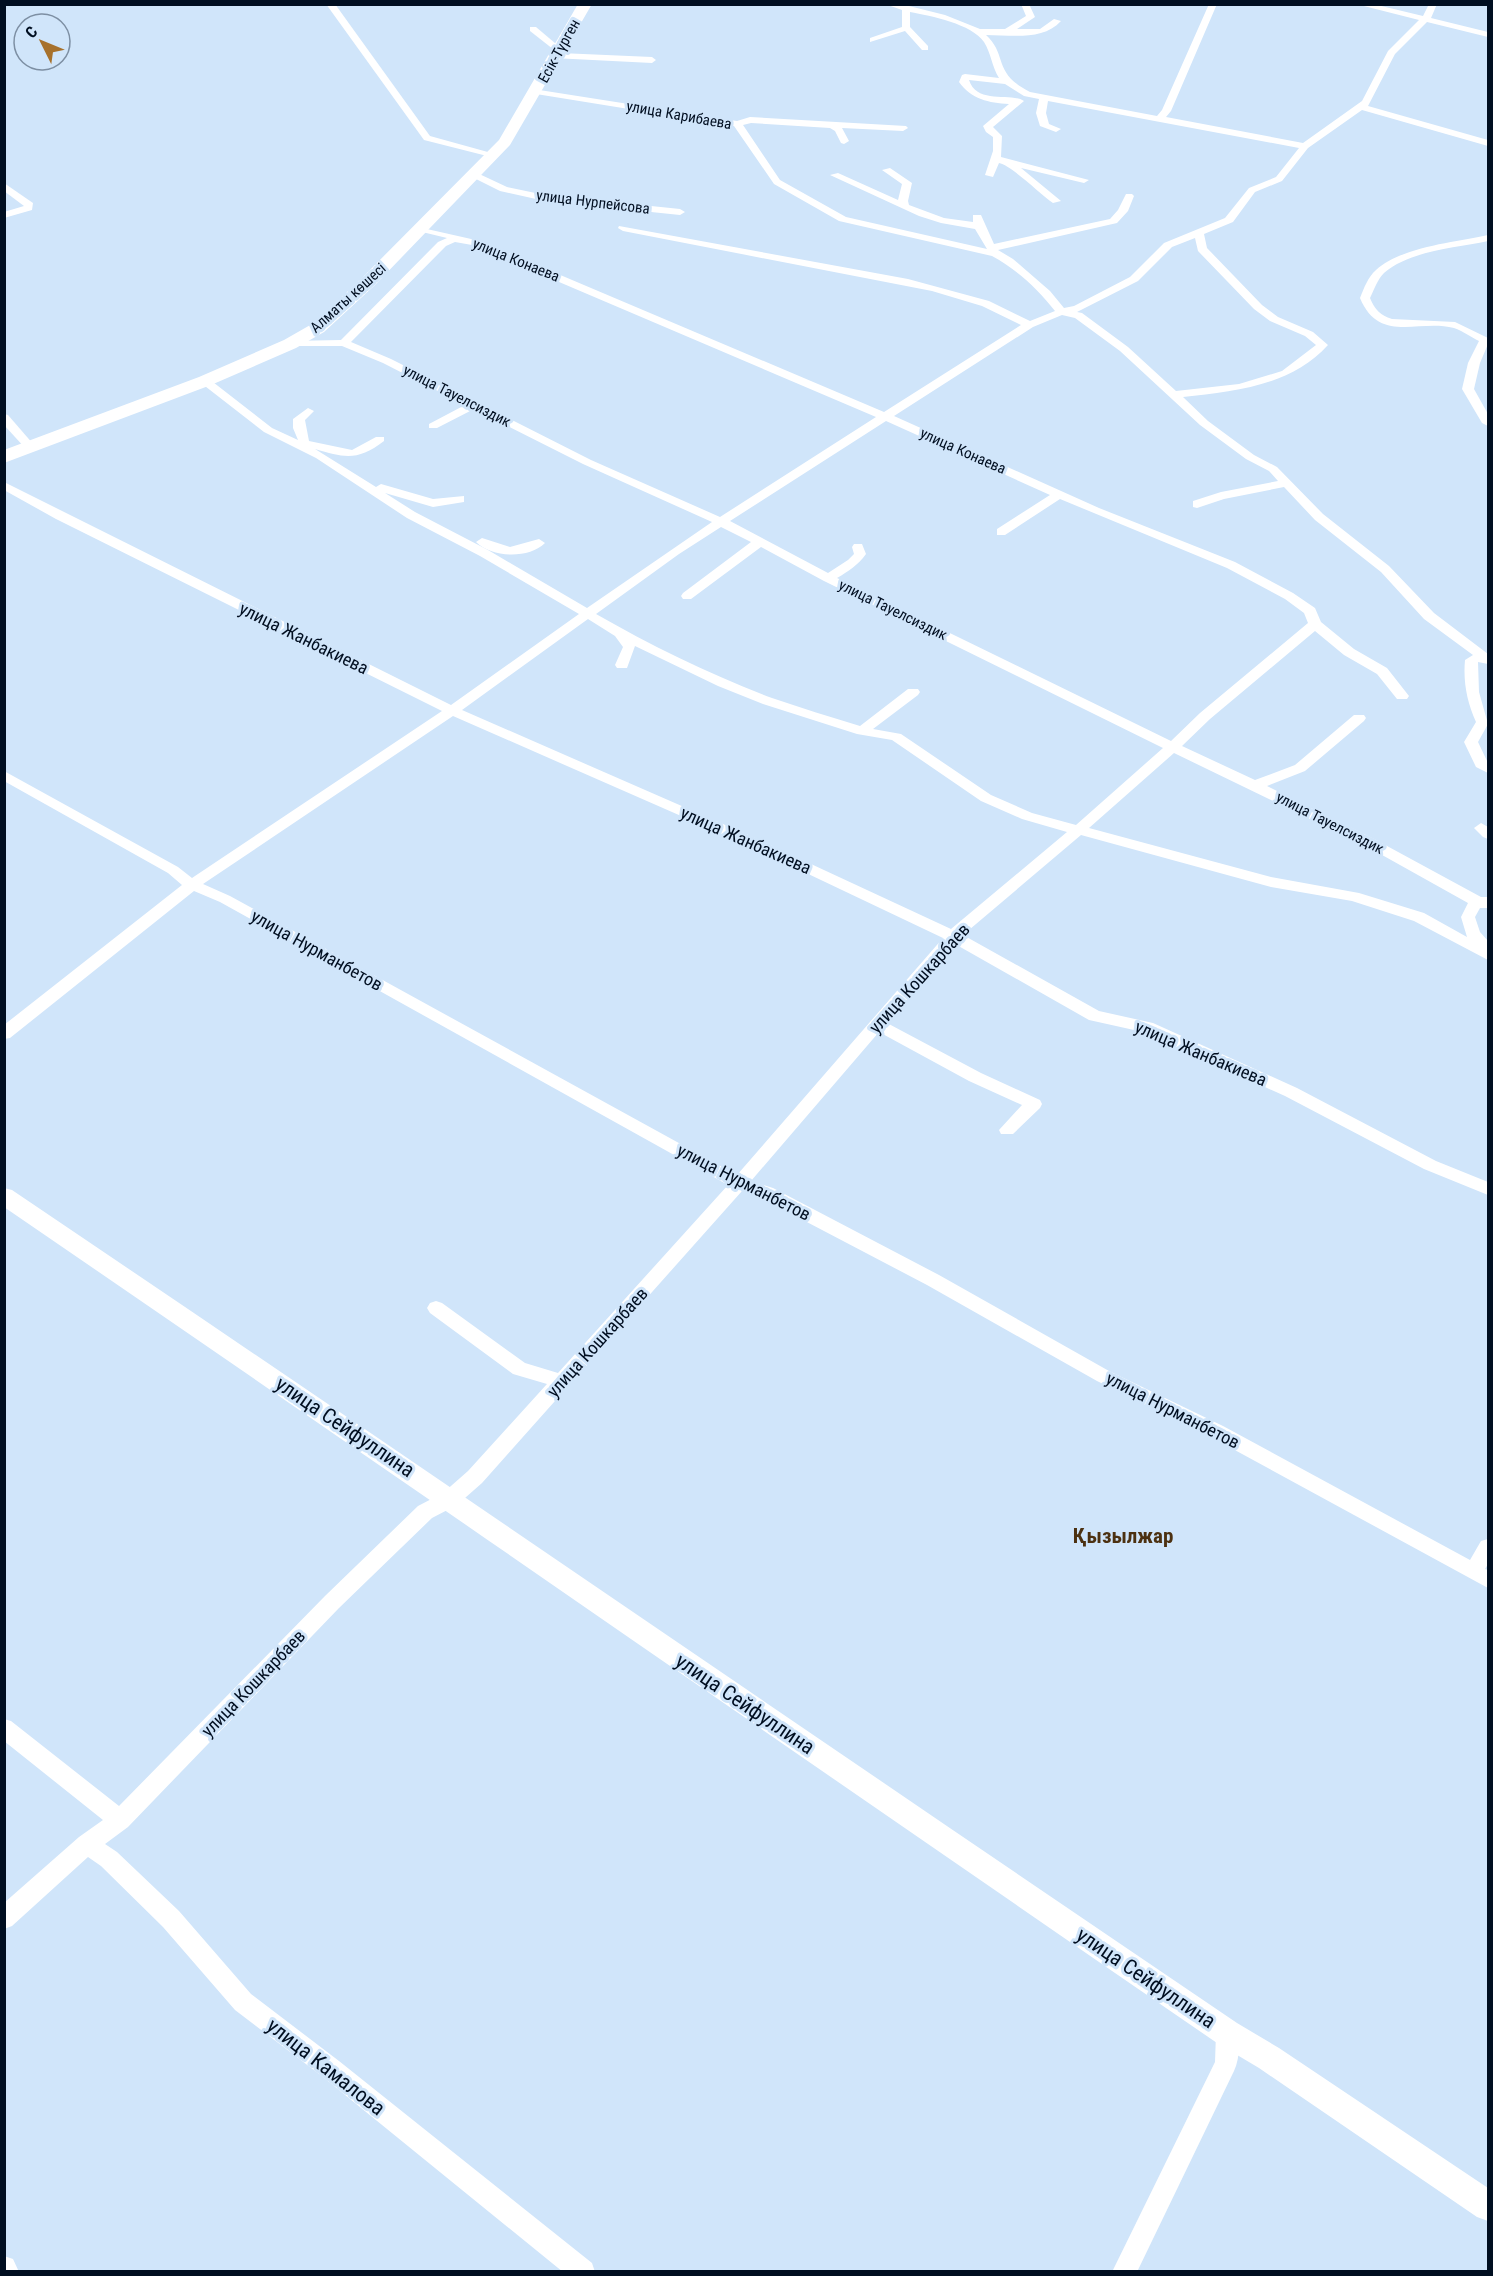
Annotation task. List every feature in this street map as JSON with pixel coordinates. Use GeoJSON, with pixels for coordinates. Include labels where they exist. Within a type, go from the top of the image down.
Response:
{"type":"FeatureCollection","features":[{"type":"Feature","properties":{"kind":"main road","name":"Есік-Түрген"},"geometry":{"type":"LineString","coordinates":[[535,94],[585,4]]}},
{"type":"Feature","properties":{"kind":"main road","name":"Алматы көшесі"},"geometry":{"type":"LineString","coordinates":[[4,457],[205,381],[290,344],[318,328],[346,304],[475,175],[505,142],[535,94]]}},
{"type":"Feature","properties":{"kind":"street"},"geometry":{"type":"LineString","coordinates":[[330,4],[427,138],[492,156]]}},
{"type":"Feature","properties":{"kind":"street"},"geometry":{"type":"LineString","coordinates":[[889,4],[956,22],[978,32],[987,40],[995,64],[1005,81]]}},
{"type":"Feature","properties":{"kind":"street"},"geometry":{"type":"LineString","coordinates":[[1006,33],[1031,16],[1025,4]]}},
{"type":"Feature","properties":{"kind":"street"},"geometry":{"type":"LineString","coordinates":[[1159,118],[1166,111],[1213,4]]}},
{"type":"Feature","properties":{"kind":"street"},"geometry":{"type":"LineString","coordinates":[[1360,4],[1488,34]]}},
{"type":"Feature","properties":{"kind":"street"},"geometry":{"type":"LineString","coordinates":[[4,1034],[192,885],[452,711],[720,521],[1029,325],[1078,308],[1134,279],[1168,244],[1228,220],[1252,190],[1280,179],[1305,146],[1366,104],[1391,53],[1428,16],[1433,4]]}},
{"type":"Feature","properties":{"kind":"street"},"geometry":{"type":"LineString","coordinates":[[906,9],[906,28],[925,48]]}},
{"type":"Feature","properties":{"kind":"street"},"geometry":{"type":"LineString","coordinates":[[978,32],[1040,32],[1047,30],[1057,21]]}},
{"type":"Feature","properties":{"kind":"street"},"geometry":{"type":"LineString","coordinates":[[873,40],[906,28]]}},
{"type":"Feature","properties":{"kind":"street"},"geometry":{"type":"LineString","coordinates":[[533,29],[558,53],[652,60]]}},
{"type":"Feature","properties":{"kind":"street"},"geometry":{"type":"LineString","coordinates":[[1018,102],[996,102],[968,90],[964,82],[965,77],[1005,81],[1027,94],[1305,146]]}},
{"type":"Feature","properties":{"kind":"street","name":"улица Карибаева"},"geometry":{"type":"LineString","coordinates":[[535,94],[737,124],[777,182],[843,219],[993,250]]}},
{"type":"Feature","properties":{"kind":"street"},"geometry":{"type":"LineString","coordinates":[[990,175],[999,153],[997,136],[989,130],[988,126],[1027,94]]}},
{"type":"Feature","properties":{"kind":"street"},"geometry":{"type":"LineString","coordinates":[[1042,97],[1044,100],[1041,113],[1045,126],[1056,129]]}},
{"type":"Feature","properties":{"kind":"street"},"geometry":{"type":"LineString","coordinates":[[1361,107],[1488,143]]}},
{"type":"Feature","properties":{"kind":"street"},"geometry":{"type":"LineString","coordinates":[[808,115],[828,119],[839,130],[844,141]]}},
{"type":"Feature","properties":{"kind":"street"},"geometry":{"type":"LineString","coordinates":[[737,124],[750,120],[903,128]]}},
{"type":"Feature","properties":{"kind":"street"},"geometry":{"type":"LineString","coordinates":[[996,159],[1084,180]]}},
{"type":"Feature","properties":{"kind":"street"},"geometry":{"type":"LineString","coordinates":[[1012,164],[1022,175],[1056,201]]}},
{"type":"Feature","properties":{"kind":"street"},"geometry":{"type":"LineString","coordinates":[[887,170],[906,183],[904,207]]}},
{"type":"Feature","properties":{"kind":"street","name":"улица Нурпейсова"},"geometry":{"type":"LineString","coordinates":[[475,175],[483,176],[490,183],[525,194],[680,212]]}},
{"type":"Feature","properties":{"kind":"street"},"geometry":{"type":"LineString","coordinates":[[835,175],[864,187],[877,196],[953,225],[978,221],[993,250],[1017,267],[1046,293],[1061,312],[1078,315],[1124,349],[1204,423],[1250,457],[1273,470],[1319,517],[1385,569],[1429,616],[1485,658]]}},
{"type":"Feature","properties":{"kind":"street"},"geometry":{"type":"LineString","coordinates":[[4,186],[29,205],[28,208],[4,215]]}},
{"type":"Feature","properties":{"kind":"street"},"geometry":{"type":"LineString","coordinates":[[993,250],[1113,221],[1123,211],[1129,196]]}},
{"type":"Feature","properties":{"kind":"street"},"geometry":{"type":"LineString","coordinates":[[623,228],[908,281],[963,297],[1016,317],[1029,325]]}},
{"type":"Feature","properties":{"kind":"street","name":"улица Конаева"},"geometry":{"type":"LineString","coordinates":[[422,229],[463,239],[588,289],[1059,494],[1231,565],[1289,596],[1310,611],[1315,624],[1349,652],[1382,671],[1402,696]]}},
{"type":"Feature","properties":{"kind":"street"},"geometry":{"type":"LineString","coordinates":[[1175,395],[1240,387],[1286,373],[1323,345],[1310,334],[1274,319],[1258,307],[1202,249],[1199,233]]}},
{"type":"Feature","properties":{"kind":"street"},"geometry":{"type":"LineString","coordinates":[[1488,238],[1437,249],[1381,270],[1365,298],[1367,307],[1392,322],[1455,325],[1487,340],[1474,363],[1468,389],[1488,423]]}},
{"type":"Feature","properties":{"kind":"street"},"geometry":{"type":"LineString","coordinates":[[344,343],[442,244],[454,239],[463,239]]}},
{"type":"Feature","properties":{"kind":"street","name":"улица Тауелсиздик"},"geometry":{"type":"LineString","coordinates":[[290,344],[344,343],[387,361],[587,462],[720,521],[828,578],[1255,785],[1482,902]]}},
{"type":"Feature","properties":{"kind":"street"},"geometry":{"type":"LineString","coordinates":[[205,381],[268,430],[302,446],[427,523],[484,553],[620,633],[723,683],[768,701],[862,730],[896,737],[986,798],[1027,816],[1271,882],[1354,896],[1419,917],[1488,955]]}},
{"type":"Feature","properties":{"kind":"street"},"geometry":{"type":"LineString","coordinates":[[433,426],[474,405]]}},
{"type":"Feature","properties":{"kind":"street"},"geometry":{"type":"LineString","coordinates":[[302,446],[304,439],[299,428],[299,419],[308,411]]}},
{"type":"Feature","properties":{"kind":"street"},"geometry":{"type":"LineString","coordinates":[[4,417],[30,447]]}},
{"type":"Feature","properties":{"kind":"street"},"geometry":{"type":"LineString","coordinates":[[302,446],[309,444],[346,455],[358,454],[380,439]]}},
{"type":"Feature","properties":{"kind":"street"},"geometry":{"type":"LineString","coordinates":[[352,477],[407,497],[433,503],[460,499]]}},
{"type":"Feature","properties":{"kind":"street"},"geometry":{"type":"LineString","coordinates":[[1197,504],[1244,490],[1285,483]]}},
{"type":"Feature","properties":{"kind":"street","name":"улица Жанбакиева"},"geometry":{"type":"LineString","coordinates":[[4,485],[60,516],[452,711],[750,841],[953,936],[1095,1016],[1147,1027],[1292,1092],[1430,1165],[1488,1189]]}},
{"type":"Feature","properties":{"kind":"street"},"geometry":{"type":"LineString","coordinates":[[1001,532],[1059,494]]}},
{"type":"Feature","properties":{"kind":"street"},"geometry":{"type":"LineString","coordinates":[[427,523],[465,534],[507,552],[522,551],[539,543]]}},
{"type":"Feature","properties":{"kind":"street"},"geometry":{"type":"LineString","coordinates":[[687,596],[760,542]]}},
{"type":"Feature","properties":{"kind":"street"},"geometry":{"type":"LineString","coordinates":[[828,578],[852,563],[860,554],[858,547]]}},
{"type":"Feature","properties":{"kind":"street"},"geometry":{"type":"LineString","coordinates":[[1172,746],[1204,716],[1315,624]]}},
{"type":"Feature","properties":{"kind":"street"},"geometry":{"type":"LineString","coordinates":[[620,633],[630,647],[622,665]]}},
{"type":"Feature","properties":{"kind":"street"},"geometry":{"type":"LineString","coordinates":[[1485,658],[1472,660],[1470,677],[1476,707],[1482,722],[1471,742],[1481,764],[1488,769]]}},
{"type":"Feature","properties":{"kind":"street"},"geometry":{"type":"LineString","coordinates":[[862,730],[913,692]]}},
{"type":"Feature","properties":{"kind":"street"},"geometry":{"type":"LineString","coordinates":[[1255,785],[1300,768],[1359,718]]}},
{"type":"Feature","properties":{"kind":"street","name":"улица Кошкарбаев"},"geometry":{"type":"LineString","coordinates":[[4,1918],[87,1844],[120,1820],[332,1602],[424,1512],[450,1499],[476,1477],[739,1184],[953,936],[1077,831],[1172,746]]}},
{"type":"Feature","properties":{"kind":"street","name":"улица Нурманбетов"},"geometry":{"type":"LineString","coordinates":[[4,775],[162,864],[192,885],[225,898],[739,1184],[767,1193],[933,1280],[1103,1376],[1216,1431],[1481,1576]]}},
{"type":"Feature","properties":{"kind":"street"},"geometry":{"type":"LineString","coordinates":[[1428,922],[1448,926],[1468,917],[1482,902]]}},
{"type":"Feature","properties":{"kind":"street"},"geometry":{"type":"LineString","coordinates":[[1468,917],[1473,934],[1488,950]]}},
{"type":"Feature","properties":{"kind":"street"},"geometry":{"type":"LineString","coordinates":[[877,1024],[975,1077],[1034,1104],[1007,1130]]}},
{"type":"Feature","properties":{"kind":"street","name":"улица Сейфуллина"},"geometry":{"type":"LineString","coordinates":[[4,1196],[450,1499],[652,1641],[1227,2033],[1269,2058],[1488,2206]]}},
{"type":"Feature","properties":{"kind":"street"},"geometry":{"type":"LineString","coordinates":[[436,1308],[519,1369],[561,1382]]}},
{"type":"Feature","properties":{"kind":"street"},"geometry":{"type":"LineString","coordinates":[[1481,1576],[1488,1546]]}},
{"type":"Feature","properties":{"kind":"street"},"geometry":{"type":"LineString","coordinates":[[4,1728],[120,1820]]}},
{"type":"Feature","properties":{"kind":"street","name":"улица Камалова"},"geometry":{"type":"LineString","coordinates":[[87,1844],[110,1860],[171,1919],[243,2002],[331,2069],[583,2271]]}},
{"type":"Feature","properties":{"kind":"street"},"geometry":{"type":"LineString","coordinates":[[1124,2271],[1226,2063],[1227,2033]]}},
{"type":"Feature","properties":{"kind":"district","name":"Қызылжар"},"geometry":{"type":"Point","coordinates":[1123,1536]}}]}
